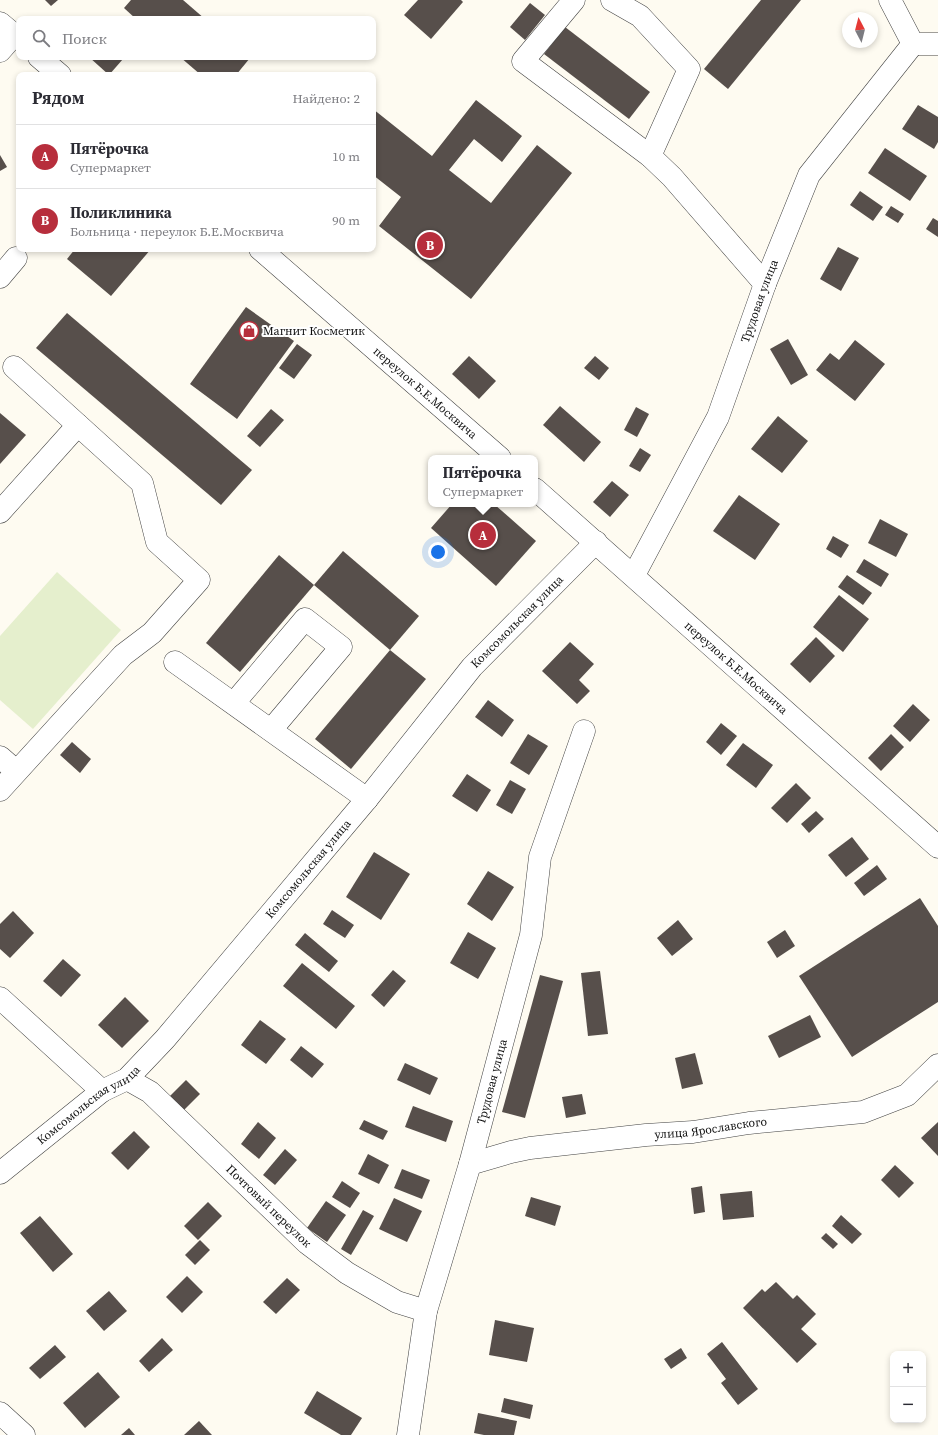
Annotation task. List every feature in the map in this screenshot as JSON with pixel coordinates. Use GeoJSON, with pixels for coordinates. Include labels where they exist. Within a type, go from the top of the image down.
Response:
{"type":"FeatureCollection","features":[{"type":"Feature","properties":{"kind":"street"},"geometry":{"type":"LineString","coordinates":[[574,0],[523,61],[650,156],[672,177],[765,284]]}},
{"type":"Feature","properties":{"kind":"street"},"geometry":{"type":"LineString","coordinates":[[612,0],[640,16],[689,69],[650,156]]}},
{"type":"Feature","properties":{"kind":"street"},"geometry":{"type":"LineString","coordinates":[[890,0],[913,44],[938,44]]}},
{"type":"Feature","properties":{"kind":"street","name":"Трудовая улица"},"geometry":{"type":"LineString","coordinates":[[634,575],[718,418],[765,284],[809,175],[913,44]]}},
{"type":"Feature","properties":{"kind":"street"},"geometry":{"type":"LineString","coordinates":[[42,60],[56,72]]}},
{"type":"Feature","properties":{"kind":"street","name":"переулок Б.Е.Москвича"},"geometry":{"type":"LineString","coordinates":[[263,252],[497,455]]}},
{"type":"Feature","properties":{"kind":"street"},"geometry":{"type":"LineString","coordinates":[[0,277],[16,258]]}},
{"type":"Feature","properties":{"kind":"street"},"geometry":{"type":"LineString","coordinates":[[0,790],[123,655],[152,633],[199,580],[157,542],[142,483],[14,367]]}},
{"type":"Feature","properties":{"kind":"street"},"geometry":{"type":"LineString","coordinates":[[0,512],[78,425]]}},
{"type":"Feature","properties":{"kind":"street","name":"переулок Б.Е.Москвича"},"geometry":{"type":"LineString","coordinates":[[538,492],[634,575],[938,846]]}},
{"type":"Feature","properties":{"kind":"street","name":"Комсомольская улица"},"geometry":{"type":"LineString","coordinates":[[0,1173],[102,1091],[127,1079],[165,1039],[367,799],[472,667],[596,542]]}},
{"type":"Feature","properties":{"kind":"street"},"geometry":{"type":"LineString","coordinates":[[234,703],[305,619],[341,647],[271,730]]}},
{"type":"Feature","properties":{"kind":"street"},"geometry":{"type":"LineString","coordinates":[[175,662],[367,799]]}},
{"type":"Feature","properties":{"kind":"street","name":"Трудовая улица"},"geometry":{"type":"LineString","coordinates":[[408,1435],[426,1311],[470,1164],[531,935],[540,857],[584,731]]}},
{"type":"Feature","properties":{"kind":"street"},"geometry":{"type":"LineString","coordinates":[[0,757],[16,771]]}},
{"type":"Feature","properties":{"kind":"street"},"geometry":{"type":"LineString","coordinates":[[0,998],[102,1091]]}},
{"type":"Feature","properties":{"kind":"street","name":"улица Ярославского"},"geometry":{"type":"LineString","coordinates":[[470,1164],[530,1148],[646,1135],[693,1132],[757,1122],[863,1112],[907,1095],[938,1065]]}},
{"type":"Feature","properties":{"kind":"street","name":"Почтовый переулок"},"geometry":{"type":"LineString","coordinates":[[127,1079],[150,1092],[307,1243],[347,1273],[397,1302],[426,1311]]}},
{"type":"Feature","properties":{"kind":"street"},"geometry":{"type":"LineString","coordinates":[[0,1413],[24,1435]]}},
{"type":"Feature","properties":{"kind":"green space"},"geometry":{"type":"Polygon","coordinates":[[[57,572],[121,630],[33,729],[0,700],[0,636],[57,572]]]}},
{"type":"Feature","properties":{"kind":"building"},"geometry":{"type":"Polygon","coordinates":[[[45,0],[58,0],[51,6],[45,0]]]}},
{"type":"Feature","properties":{"kind":"building"},"geometry":{"type":"Polygon","coordinates":[[[131,0],[183,0],[202,16],[133,16],[124,8],[131,0]]]}},
{"type":"Feature","properties":{"kind":"building"},"geometry":{"type":"Polygon","coordinates":[[[418,0],[461,0],[463,2],[431,39],[404,15],[418,0]]]}},
{"type":"Feature","properties":{"kind":"building"},"geometry":{"type":"Polygon","coordinates":[[[761,0],[801,0],[728,89],[704,69],[761,0]]]}},
{"type":"Feature","properties":{"kind":"building"},"geometry":{"type":"Polygon","coordinates":[[[530,3],[545,15],[525,40],[510,27],[530,3]]]}},
{"type":"Feature","properties":{"kind":"building"},"geometry":{"type":"Polygon","coordinates":[[[565,27],[650,92],[629,119],[544,54],[565,27]]]}},
{"type":"Feature","properties":{"kind":"building"},"geometry":{"type":"Polygon","coordinates":[[[92,60],[122,60],[112,72],[106,72],[92,60]]]}},
{"type":"Feature","properties":{"kind":"building"},"geometry":{"type":"Polygon","coordinates":[[[184,60],[248,60],[238,72],[198,72],[184,60]]]}},
{"type":"Feature","properties":{"kind":"building"},"geometry":{"type":"Polygon","coordinates":[[[476,100],[522,136],[502,162],[474,139],[449,170],[491,203],[537,145],[572,173],[471,299],[379,226],[401,197],[376,177],[376,111],[432,156],[476,100]]]}},
{"type":"Feature","properties":{"kind":"building"},"geometry":{"type":"Polygon","coordinates":[[[918,105],[938,117],[938,142],[934,149],[902,129],[918,105]]]}},
{"type":"Feature","properties":{"kind":"building"},"geometry":{"type":"Polygon","coordinates":[[[885,148],[927,176],[910,201],[868,173],[885,148]]]}},
{"type":"Feature","properties":{"kind":"building"},"geometry":{"type":"Polygon","coordinates":[[[0,155],[7,167],[0,171],[0,155]]]}},
{"type":"Feature","properties":{"kind":"building"},"geometry":{"type":"Polygon","coordinates":[[[860,191],[883,207],[873,221],[850,205],[860,191]]]}},
{"type":"Feature","properties":{"kind":"building"},"geometry":{"type":"Polygon","coordinates":[[[891,206],[904,214],[898,223],[885,215],[891,206]]]}},
{"type":"Feature","properties":{"kind":"building"},"geometry":{"type":"Polygon","coordinates":[[[933,218],[938,221],[938,237],[926,229],[933,218]]]}},
{"type":"Feature","properties":{"kind":"building"},"geometry":{"type":"Polygon","coordinates":[[[838,247],[859,258],[841,291],[820,279],[838,247]]]}},
{"type":"Feature","properties":{"kind":"building"},"geometry":{"type":"Polygon","coordinates":[[[73,252],[148,252],[111,296],[67,259],[73,252]]]}},
{"type":"Feature","properties":{"kind":"building"},"geometry":{"type":"Polygon","coordinates":[[[246,307],[294,341],[237,419],[190,384],[246,307]]]}},
{"type":"Feature","properties":{"kind":"building"},"geometry":{"type":"Polygon","coordinates":[[[67,313],[252,470],[221,505],[36,348],[67,313]]]}},
{"type":"Feature","properties":{"kind":"building"},"geometry":{"type":"Polygon","coordinates":[[[788,339],[808,375],[791,385],[770,349],[788,339]]]}},
{"type":"Feature","properties":{"kind":"building"},"geometry":{"type":"Polygon","coordinates":[[[855,340],[885,364],[855,401],[816,370],[830,353],[839,360],[855,340]]]}},
{"type":"Feature","properties":{"kind":"building"},"geometry":{"type":"Polygon","coordinates":[[[297,344],[312,355],[294,379],[279,368],[297,344]]]}},
{"type":"Feature","properties":{"kind":"building"},"geometry":{"type":"Polygon","coordinates":[[[469,356],[496,381],[479,399],[452,374],[469,356]]]}},
{"type":"Feature","properties":{"kind":"building"},"geometry":{"type":"Polygon","coordinates":[[[595,356],[609,368],[599,380],[584,368],[595,356]]]}},
{"type":"Feature","properties":{"kind":"building"},"geometry":{"type":"Polygon","coordinates":[[[560,406],[601,442],[584,462],[543,425],[560,406]]]}},
{"type":"Feature","properties":{"kind":"building"},"geometry":{"type":"Polygon","coordinates":[[[636,407],[649,414],[637,437],[624,430],[636,407]]]}},
{"type":"Feature","properties":{"kind":"building"},"geometry":{"type":"Polygon","coordinates":[[[271,409],[284,420],[260,447],[247,436],[271,409]]]}},
{"type":"Feature","properties":{"kind":"building"},"geometry":{"type":"Polygon","coordinates":[[[0,413],[26,435],[0,464],[0,413]]]}},
{"type":"Feature","properties":{"kind":"building"},"geometry":{"type":"Polygon","coordinates":[[[778,416],[808,441],[782,473],[751,449],[778,416]]]}},
{"type":"Feature","properties":{"kind":"building"},"geometry":{"type":"Polygon","coordinates":[[[640,448],[651,455],[640,472],[629,466],[640,448]]]}},
{"type":"Feature","properties":{"kind":"building"},"geometry":{"type":"Polygon","coordinates":[[[612,481],[629,495],[610,517],[593,502],[612,481]]]}},
{"type":"Feature","properties":{"kind":"building"},"geometry":{"type":"Polygon","coordinates":[[[739,495],[780,524],[755,560],[713,531],[739,495]]]}},
{"type":"Feature","properties":{"kind":"building"},"geometry":{"type":"Polygon","coordinates":[[[449,507],[497,507],[536,541],[496,586],[431,528],[449,507]]]}},
{"type":"Feature","properties":{"kind":"building"},"geometry":{"type":"Polygon","coordinates":[[[880,519],[908,534],[896,557],[868,543],[880,519]]]}},
{"type":"Feature","properties":{"kind":"building"},"geometry":{"type":"Polygon","coordinates":[[[833,536],[849,545],[841,558],[826,549],[833,536]]]}},
{"type":"Feature","properties":{"kind":"building"},"geometry":{"type":"Polygon","coordinates":[[[343,551],[419,616],[390,650],[314,585],[343,551]]]}},
{"type":"Feature","properties":{"kind":"building"},"geometry":{"type":"Polygon","coordinates":[[[279,555],[314,585],[240,672],[206,643],[279,555]]]}},
{"type":"Feature","properties":{"kind":"building"},"geometry":{"type":"Polygon","coordinates":[[[864,559],[889,574],[881,587],[856,572],[864,559]]]}},
{"type":"Feature","properties":{"kind":"building"},"geometry":{"type":"Polygon","coordinates":[[[847,575],[872,593],[863,605],[838,587],[847,575]]]}},
{"type":"Feature","properties":{"kind":"building"},"geometry":{"type":"Polygon","coordinates":[[[839,595],[869,619],[843,652],[813,627],[839,595]]]}},
{"type":"Feature","properties":{"kind":"building"},"geometry":{"type":"Polygon","coordinates":[[[816,637],[835,656],[810,683],[790,664],[816,637]]]}},
{"type":"Feature","properties":{"kind":"building"},"geometry":{"type":"Polygon","coordinates":[[[570,642],[594,664],[579,680],[590,691],[577,704],[542,671],[570,642]]]}},
{"type":"Feature","properties":{"kind":"building"},"geometry":{"type":"Polygon","coordinates":[[[390,650],[426,679],[351,769],[315,739],[390,650]]]}},
{"type":"Feature","properties":{"kind":"building"},"geometry":{"type":"Polygon","coordinates":[[[488,700],[514,720],[502,737],[475,717],[488,700]]]}},
{"type":"Feature","properties":{"kind":"building"},"geometry":{"type":"Polygon","coordinates":[[[913,704],[930,720],[910,742],[893,726],[913,704]]]}},
{"type":"Feature","properties":{"kind":"building"},"geometry":{"type":"Polygon","coordinates":[[[721,723],[737,736],[721,755],[706,742],[721,723]]]}},
{"type":"Feature","properties":{"kind":"building"},"geometry":{"type":"Polygon","coordinates":[[[528,734],[548,746],[529,775],[510,763],[528,734]]]}},
{"type":"Feature","properties":{"kind":"building"},"geometry":{"type":"Polygon","coordinates":[[[891,734],[904,747],[881,771],[868,758],[891,734]]]}},
{"type":"Feature","properties":{"kind":"building"},"geometry":{"type":"Polygon","coordinates":[[[72,742],[91,759],[80,773],[60,755],[72,742]]]}},
{"type":"Feature","properties":{"kind":"building"},"geometry":{"type":"Polygon","coordinates":[[[743,743],[773,765],[756,788],[726,765],[743,743]]]}},
{"type":"Feature","properties":{"kind":"building"},"geometry":{"type":"Polygon","coordinates":[[[467,774],[491,790],[477,812],[452,796],[467,774]]]}},
{"type":"Feature","properties":{"kind":"building"},"geometry":{"type":"Polygon","coordinates":[[[510,780],[526,789],[512,814],[496,805],[510,780]]]}},
{"type":"Feature","properties":{"kind":"building"},"geometry":{"type":"Polygon","coordinates":[[[796,783],[811,798],[787,823],[771,808],[796,783]]]}},
{"type":"Feature","properties":{"kind":"building"},"geometry":{"type":"Polygon","coordinates":[[[816,811],[824,819],[809,833],[801,824],[816,811]]]}},
{"type":"Feature","properties":{"kind":"building"},"geometry":{"type":"Polygon","coordinates":[[[852,837],[869,859],[846,877],[828,855],[852,837]]]}},
{"type":"Feature","properties":{"kind":"building"},"geometry":{"type":"Polygon","coordinates":[[[374,852],[410,874],[381,920],[346,897],[374,852]]]}},
{"type":"Feature","properties":{"kind":"building"},"geometry":{"type":"Polygon","coordinates":[[[877,865],[887,879],[864,896],[854,883],[877,865]]]}},
{"type":"Feature","properties":{"kind":"building"},"geometry":{"type":"Polygon","coordinates":[[[488,871],[514,887],[492,921],[467,904],[488,871]]]}},
{"type":"Feature","properties":{"kind":"building"},"geometry":{"type":"Polygon","coordinates":[[[920,898],[938,926],[938,1002],[852,1057],[799,976],[920,898]]]}},
{"type":"Feature","properties":{"kind":"building"},"geometry":{"type":"Polygon","coordinates":[[[332,910],[354,925],[345,938],[323,924],[332,910]]]}},
{"type":"Feature","properties":{"kind":"building"},"geometry":{"type":"Polygon","coordinates":[[[13,911],[34,933],[10,958],[0,949],[0,924],[13,911]]]}},
{"type":"Feature","properties":{"kind":"building"},"geometry":{"type":"Polygon","coordinates":[[[678,920],[693,939],[672,956],[657,938],[678,920]]]}},
{"type":"Feature","properties":{"kind":"building"},"geometry":{"type":"Polygon","coordinates":[[[785,930],[795,946],[777,958],[767,942],[785,930]]]}},
{"type":"Feature","properties":{"kind":"building"},"geometry":{"type":"Polygon","coordinates":[[[468,932],[496,948],[478,979],[450,963],[468,932]]]}},
{"type":"Feature","properties":{"kind":"building"},"geometry":{"type":"Polygon","coordinates":[[[305,933],[338,961],[329,972],[295,945],[305,933]]]}},
{"type":"Feature","properties":{"kind":"building"},"geometry":{"type":"Polygon","coordinates":[[[63,959],[81,975],[61,997],[43,981],[63,959]]]}},
{"type":"Feature","properties":{"kind":"building"},"geometry":{"type":"Polygon","coordinates":[[[302,963],[355,1006],[336,1029],[283,986],[302,963]]]}},
{"type":"Feature","properties":{"kind":"building"},"geometry":{"type":"Polygon","coordinates":[[[393,970],[406,981],[384,1007],[371,995],[393,970]]]}},
{"type":"Feature","properties":{"kind":"building"},"geometry":{"type":"Polygon","coordinates":[[[600,971],[608,1034],[588,1036],[581,973],[600,971]]]}},
{"type":"Feature","properties":{"kind":"building"},"geometry":{"type":"Polygon","coordinates":[[[540,975],[563,981],[525,1118],[502,1112],[540,975]]]}},
{"type":"Feature","properties":{"kind":"building"},"geometry":{"type":"Polygon","coordinates":[[[125,997],[149,1021],[122,1048],[98,1025],[125,997]]]}},
{"type":"Feature","properties":{"kind":"building"},"geometry":{"type":"Polygon","coordinates":[[[810,1015],[821,1037],[779,1058],[768,1036],[810,1015]]]}},
{"type":"Feature","properties":{"kind":"building"},"geometry":{"type":"Polygon","coordinates":[[[260,1020],[286,1039],[266,1064],[241,1045],[260,1020]]]}},
{"type":"Feature","properties":{"kind":"building"},"geometry":{"type":"Polygon","coordinates":[[[301,1046],[324,1064],[312,1078],[290,1060],[301,1046]]]}},
{"type":"Feature","properties":{"kind":"building"},"geometry":{"type":"Polygon","coordinates":[[[695,1053],[703,1084],[682,1089],[675,1058],[695,1053]]]}},
{"type":"Feature","properties":{"kind":"building"},"geometry":{"type":"Polygon","coordinates":[[[405,1063],[438,1078],[430,1095],[397,1080],[405,1063]]]}},
{"type":"Feature","properties":{"kind":"building"},"geometry":{"type":"Polygon","coordinates":[[[186,1080],[200,1094],[182,1112],[168,1098],[186,1080]]]}},
{"type":"Feature","properties":{"kind":"building"},"geometry":{"type":"Polygon","coordinates":[[[582,1094],[586,1114],[566,1118],[562,1097],[582,1094]]]}},
{"type":"Feature","properties":{"kind":"building"},"geometry":{"type":"Polygon","coordinates":[[[413,1106],[453,1121],[446,1142],[405,1127],[413,1106]]]}},
{"type":"Feature","properties":{"kind":"building"},"geometry":{"type":"Polygon","coordinates":[[[364,1120],[388,1131],[383,1140],[359,1129],[364,1120]]]}},
{"type":"Feature","properties":{"kind":"building"},"geometry":{"type":"Polygon","coordinates":[[[258,1122],[276,1138],[259,1159],[241,1144],[258,1122]]]}},
{"type":"Feature","properties":{"kind":"building"},"geometry":{"type":"Polygon","coordinates":[[[938,1122],[938,1156],[921,1138],[938,1122]]]}},
{"type":"Feature","properties":{"kind":"building"},"geometry":{"type":"Polygon","coordinates":[[[134,1131],[150,1147],[128,1170],[111,1153],[134,1131]]]}},
{"type":"Feature","properties":{"kind":"building"},"geometry":{"type":"Polygon","coordinates":[[[285,1149],[297,1160],[275,1185],[263,1175],[285,1149]]]}},
{"type":"Feature","properties":{"kind":"building"},"geometry":{"type":"Polygon","coordinates":[[[368,1154],[389,1165],[379,1184],[358,1174],[368,1154]]]}},
{"type":"Feature","properties":{"kind":"building"},"geometry":{"type":"Polygon","coordinates":[[[895,1165],[914,1183],[899,1198],[881,1180],[895,1165]]]}},
{"type":"Feature","properties":{"kind":"building"},"geometry":{"type":"Polygon","coordinates":[[[402,1169],[430,1180],[422,1199],[394,1188],[402,1169]]]}},
{"type":"Feature","properties":{"kind":"building"},"geometry":{"type":"Polygon","coordinates":[[[342,1181],[360,1193],[350,1208],[332,1197],[342,1181]]]}},
{"type":"Feature","properties":{"kind":"building"},"geometry":{"type":"Polygon","coordinates":[[[702,1186],[705,1212],[694,1214],[691,1188],[702,1186]]]}},
{"type":"Feature","properties":{"kind":"building"},"geometry":{"type":"Polygon","coordinates":[[[752,1191],[754,1217],[723,1220],[720,1194],[752,1191]]]}},
{"type":"Feature","properties":{"kind":"building"},"geometry":{"type":"Polygon","coordinates":[[[531,1197],[561,1206],[555,1226],[525,1216],[531,1197]]]}},
{"type":"Feature","properties":{"kind":"building"},"geometry":{"type":"Polygon","coordinates":[[[394,1198],[422,1211],[407,1242],[379,1229],[394,1198]]]}},
{"type":"Feature","properties":{"kind":"building"},"geometry":{"type":"Polygon","coordinates":[[[326,1201],[346,1215],[327,1242],[307,1228],[326,1201]]]}},
{"type":"Feature","properties":{"kind":"building"},"geometry":{"type":"Polygon","coordinates":[[[208,1202],[222,1216],[198,1240],[184,1226],[208,1202]]]}},
{"type":"Feature","properties":{"kind":"building"},"geometry":{"type":"Polygon","coordinates":[[[363,1210],[374,1216],[351,1255],[341,1249],[363,1210]]]}},
{"type":"Feature","properties":{"kind":"building"},"geometry":{"type":"Polygon","coordinates":[[[841,1215],[862,1234],[852,1244],[832,1226],[841,1215]]]}},
{"type":"Feature","properties":{"kind":"building"},"geometry":{"type":"Polygon","coordinates":[[[40,1216],[73,1254],[53,1272],[20,1233],[40,1216]]]}},
{"type":"Feature","properties":{"kind":"building"},"geometry":{"type":"Polygon","coordinates":[[[826,1233],[838,1244],[833,1249],[821,1238],[826,1233]]]}},
{"type":"Feature","properties":{"kind":"building"},"geometry":{"type":"Polygon","coordinates":[[[200,1240],[210,1250],[195,1265],[185,1255],[200,1240]]]}},
{"type":"Feature","properties":{"kind":"building"},"geometry":{"type":"Polygon","coordinates":[[[187,1276],[203,1292],[182,1313],[166,1297],[187,1276]]]}},
{"type":"Feature","properties":{"kind":"building"},"geometry":{"type":"Polygon","coordinates":[[[287,1278],[300,1290],[276,1314],[263,1302],[287,1278]]]}},
{"type":"Feature","properties":{"kind":"building"},"geometry":{"type":"Polygon","coordinates":[[[776,1282],[793,1299],[797,1295],[816,1314],[801,1329],[817,1344],[797,1363],[743,1308],[762,1289],[765,1292],[776,1282]]]}},
{"type":"Feature","properties":{"kind":"building"},"geometry":{"type":"Polygon","coordinates":[[[109,1291],[127,1311],[104,1331],[86,1311],[109,1291]]]}},
{"type":"Feature","properties":{"kind":"building"},"geometry":{"type":"Polygon","coordinates":[[[495,1320],[534,1328],[527,1362],[489,1355],[495,1320]]]}},
{"type":"Feature","properties":{"kind":"building"},"geometry":{"type":"Polygon","coordinates":[[[162,1338],[173,1350],[149,1372],[139,1361],[162,1338]]]}},
{"type":"Feature","properties":{"kind":"building"},"geometry":{"type":"Polygon","coordinates":[[[722,1342],[758,1389],[738,1405],[721,1383],[726,1379],[707,1354],[722,1342]]]}},
{"type":"Feature","properties":{"kind":"building"},"geometry":{"type":"Polygon","coordinates":[[[55,1345],[66,1357],[40,1379],[29,1368],[55,1345]]]}},
{"type":"Feature","properties":{"kind":"building"},"geometry":{"type":"Polygon","coordinates":[[[681,1348],[687,1358],[671,1369],[664,1359],[681,1348]]]}},
{"type":"Feature","properties":{"kind":"building"},"geometry":{"type":"Polygon","coordinates":[[[98,1372],[120,1397],[85,1428],[63,1403],[98,1372]]]}},
{"type":"Feature","properties":{"kind":"building"},"geometry":{"type":"Polygon","coordinates":[[[317,1391],[362,1418],[351,1435],[341,1435],[304,1413],[317,1391]]]}},
{"type":"Feature","properties":{"kind":"building"},"geometry":{"type":"Polygon","coordinates":[[[504,1398],[533,1405],[530,1419],[501,1412],[504,1398]]]}},
{"type":"Feature","properties":{"kind":"building"},"geometry":{"type":"Polygon","coordinates":[[[478,1413],[517,1421],[514,1435],[484,1435],[474,1433],[478,1413]]]}},
{"type":"Feature","properties":{"kind":"building"},"geometry":{"type":"Polygon","coordinates":[[[199,1421],[212,1435],[184,1435],[199,1421]]]}},
{"type":"Feature","properties":{"kind":"building"},"geometry":{"type":"Polygon","coordinates":[[[129,1428],[135,1435],[121,1435],[129,1428]]]}},
{"type":"Feature","properties":{"kind":"place","name":"Поликлиника"},"geometry":{"type":"Point","coordinates":[430,245]}},
{"type":"Feature","properties":{"kind":"place","name":"Магнит Косметик"},"geometry":{"type":"Point","coordinates":[249,331]}},
{"type":"Feature","properties":{"kind":"place","name":"Пятёрочка"},"geometry":{"type":"Point","coordinates":[483,535]}}]}
